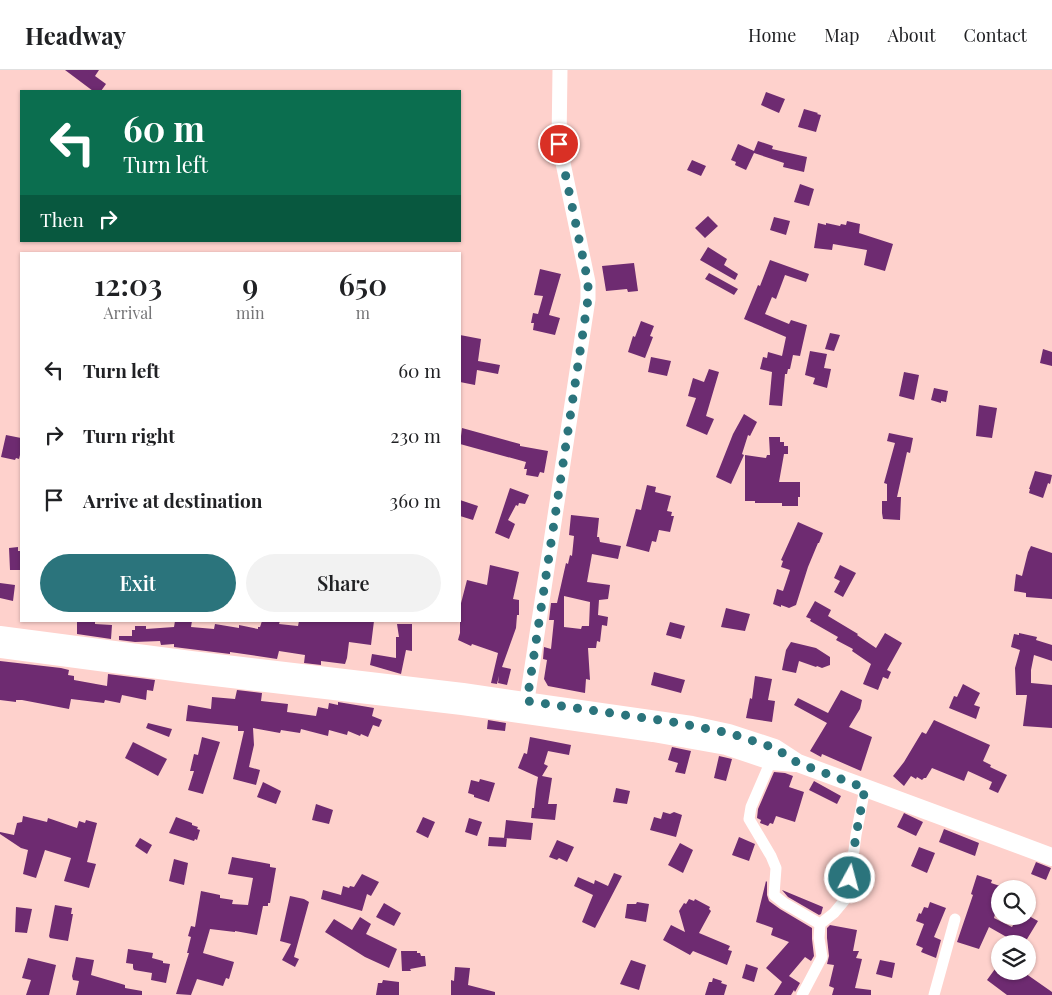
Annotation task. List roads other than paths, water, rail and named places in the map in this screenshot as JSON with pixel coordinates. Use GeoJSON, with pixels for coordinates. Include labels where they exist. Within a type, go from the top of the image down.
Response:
{"type":"FeatureCollection","features":[{"type":"Feature","properties":{"kind":"main road"},"geometry":{"type":"LineString","coordinates":[[0,635],[463,692],[526,708],[773,755],[1052,857]]}},
{"type":"Feature","properties":{"kind":"main road"},"geometry":{"type":"LineString","coordinates":[[0,649],[190,674],[462,706],[526,708]]}},
{"type":"Feature","properties":{"kind":"street"},"geometry":{"type":"LineString","coordinates":[[526,708],[588,299],[588,282],[559,144],[560,70]]}},
{"type":"Feature","properties":{"kind":"street"},"geometry":{"type":"LineString","coordinates":[[773,755],[750,807],[749,819],[776,868],[774,895],[820,924]]}},
{"type":"Feature","properties":{"kind":"street"},"geometry":{"type":"LineString","coordinates":[[802,995],[822,957],[819,938],[820,924],[834,913],[844,901],[849,888],[865,788]]}},
{"type":"Feature","properties":{"kind":"street"},"geometry":{"type":"LineString","coordinates":[[934,995],[955,918]]}}]}
